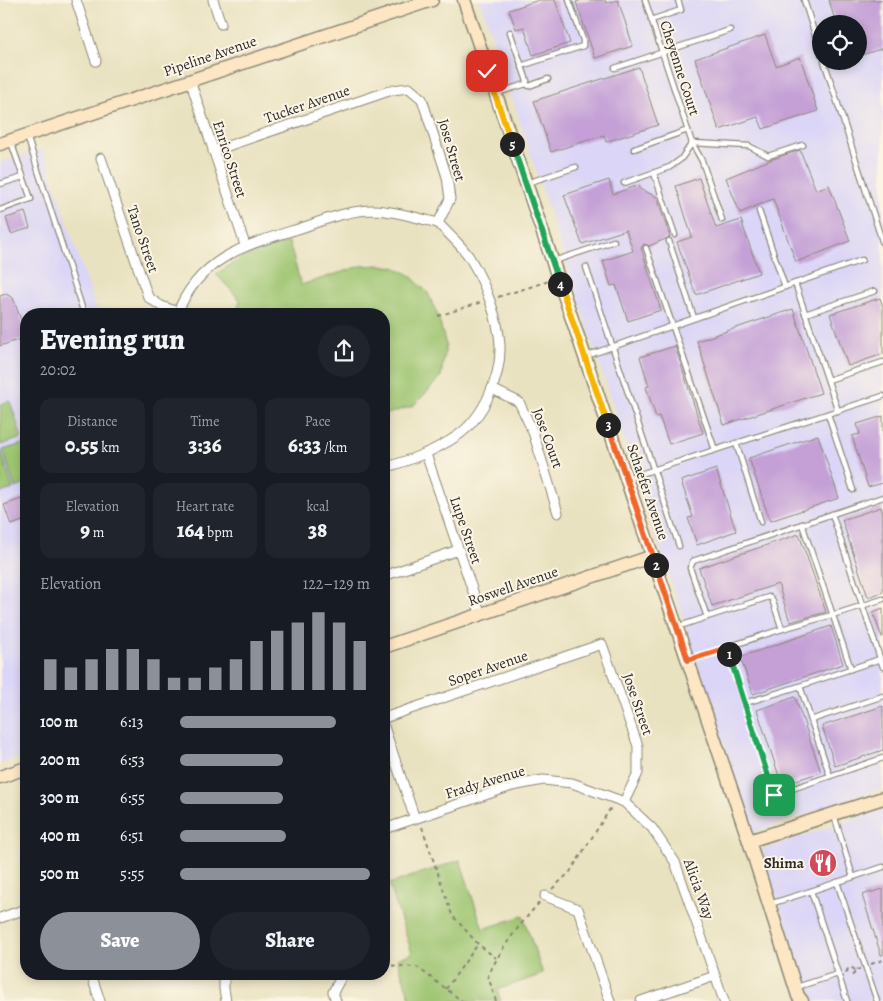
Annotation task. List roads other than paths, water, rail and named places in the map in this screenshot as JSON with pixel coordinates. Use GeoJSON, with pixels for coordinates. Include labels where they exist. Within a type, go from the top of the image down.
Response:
{"type":"FeatureCollection","features":[{"type":"Feature","properties":{"kind":"main road","name":"Pipeline Avenue"},"geometry":{"type":"LineString","coordinates":[[5,142],[432,0]]}},
{"type":"Feature","properties":{"kind":"main road","name":"Schaefer Avenue"},"geometry":{"type":"LineString","coordinates":[[464,0],[749,841],[798,997]]}},
{"type":"Feature","properties":{"kind":"main road","name":"Roswell Avenue"},"geometry":{"type":"LineString","coordinates":[[390,645],[652,556]]}},
{"type":"Feature","properties":{"kind":"main road"},"geometry":{"type":"LineString","coordinates":[[0,777],[20,772]]}},
{"type":"Feature","properties":{"kind":"main road"},"geometry":{"type":"LineString","coordinates":[[749,841],[883,798]]}},
{"type":"Feature","properties":{"kind":"street"},"geometry":{"type":"LineString","coordinates":[[76,0],[96,61]]}},
{"type":"Feature","properties":{"kind":"street"},"geometry":{"type":"LineString","coordinates":[[213,0],[221,24]]}},
{"type":"Feature","properties":{"kind":"street","name":"Enrico Street"},"geometry":{"type":"LineString","coordinates":[[190,80],[245,246]]}},
{"type":"Feature","properties":{"kind":"street","name":"Tucker Avenue"},"geometry":{"type":"LineString","coordinates":[[213,151],[392,90],[410,88]]}},
{"type":"Feature","properties":{"kind":"street","name":"Jose Street"},"geometry":{"type":"LineString","coordinates":[[410,88],[422,99],[447,177],[450,199],[438,223]]}},
{"type":"Feature","properties":{"kind":"street","name":"Tano Street"},"geometry":{"type":"LineString","coordinates":[[101,158],[148,297],[166,308]]}},
{"type":"Feature","properties":{"kind":"street"},"geometry":{"type":"LineString","coordinates":[[180,308],[189,291],[204,272],[222,258],[245,246],[351,212],[374,210],[396,212],[438,223],[471,258],[490,300],[500,346],[497,369],[492,390],[477,416],[458,435],[426,454],[390,466]]}},
{"type":"Feature","properties":{"kind":"street","name":"Jose Court"},"geometry":{"type":"LineString","coordinates":[[492,390],[520,402],[533,432],[558,513]]}},
{"type":"Feature","properties":{"kind":"street","name":"Lupe Street"},"geometry":{"type":"LineString","coordinates":[[426,454],[481,615]]}},
{"type":"Feature","properties":{"kind":"street"},"geometry":{"type":"LineString","coordinates":[[390,574],[458,550]]}},
{"type":"Feature","properties":{"kind":"street","name":"Jose Street"},"geometry":{"type":"LineString","coordinates":[[602,644],[638,746],[638,773],[624,802]]}},
{"type":"Feature","properties":{"kind":"street","name":"Soper Avenue"},"geometry":{"type":"LineString","coordinates":[[390,716],[602,644]]}},
{"type":"Feature","properties":{"kind":"street"},"geometry":{"type":"LineString","coordinates":[[390,744],[417,818]]}},
{"type":"Feature","properties":{"kind":"street","name":"Frady Avenue"},"geometry":{"type":"LineString","coordinates":[[390,827],[512,786],[543,780],[572,783],[624,802]]}},
{"type":"Feature","properties":{"kind":"street","name":"Alicia Way"},"geometry":{"type":"LineString","coordinates":[[624,802],[652,828],[675,862],[724,1001]]}},
{"type":"Feature","properties":{"kind":"street"},"geometry":{"type":"LineString","coordinates":[[545,896],[578,909],[610,1001]]}},
{"type":"Feature","properties":{"kind":"street"},"geometry":{"type":"LineString","coordinates":[[0,918],[20,911]]}},
{"type":"Feature","properties":{"kind":"street"},"geometry":{"type":"LineString","coordinates":[[641,1001],[715,976]]}},
{"type":"Feature","properties":{"kind":"street"},"geometry":{"type":"LineString","coordinates":[[93,980],[100,1001]]}},
{"type":"Feature","properties":{"kind":"street"},"geometry":{"type":"LineString","coordinates":[[224,980],[226,1001]]}},
{"type":"Feature","properties":{"kind":"street"},"geometry":{"type":"LineString","coordinates":[[336,1001],[333,992],[340,980]]}},
{"type":"Feature","properties":{"kind":"lane"},"geometry":{"type":"LineString","coordinates":[[522,66],[583,46],[584,40],[569,0]]}},
{"type":"Feature","properties":{"kind":"lane","name":"Cheyenne Court"},"geometry":{"type":"LineString","coordinates":[[645,0],[692,143],[702,161],[722,220]]}},
{"type":"Feature","properties":{"kind":"lane"},"geometry":{"type":"LineString","coordinates":[[651,20],[681,10],[678,0]]}},
{"type":"Feature","properties":{"kind":"lane"},"geometry":{"type":"LineString","coordinates":[[804,0],[812,25]]}},
{"type":"Feature","properties":{"kind":"lane"},"geometry":{"type":"LineString","coordinates":[[615,68],[730,30]]}},
{"type":"Feature","properties":{"kind":"lane"},"geometry":{"type":"LineString","coordinates":[[510,32],[526,84]]}},
{"type":"Feature","properties":{"kind":"lane"},"geometry":{"type":"LineString","coordinates":[[827,70],[883,244]]}},
{"type":"Feature","properties":{"kind":"lane"},"geometry":{"type":"LineString","coordinates":[[495,94],[526,84],[529,86],[548,79]]}},
{"type":"Feature","properties":{"kind":"lane"},"geometry":{"type":"LineString","coordinates":[[634,149],[688,130]]}},
{"type":"Feature","properties":{"kind":"lane"},"geometry":{"type":"LineString","coordinates":[[27,135],[82,308]]}},
{"type":"Feature","properties":{"kind":"lane"},"geometry":{"type":"LineString","coordinates":[[0,210],[31,200],[23,177],[5,142]]}},
{"type":"Feature","properties":{"kind":"lane"},"geometry":{"type":"LineString","coordinates":[[624,183],[670,168],[681,159],[692,143],[748,146],[768,156],[803,144]]}},
{"type":"Feature","properties":{"kind":"lane"},"geometry":{"type":"LineString","coordinates":[[526,184],[576,167]]}},
{"type":"Feature","properties":{"kind":"lane"},"geometry":{"type":"LineString","coordinates":[[654,173],[675,235]]}},
{"type":"Feature","properties":{"kind":"lane"},"geometry":{"type":"LineString","coordinates":[[0,184],[23,177]]}},
{"type":"Feature","properties":{"kind":"lane"},"geometry":{"type":"LineString","coordinates":[[759,211],[785,287]]}},
{"type":"Feature","properties":{"kind":"lane"},"geometry":{"type":"LineString","coordinates":[[552,262],[614,241]]}},
{"type":"Feature","properties":{"kind":"lane"},"geometry":{"type":"LineString","coordinates":[[668,241],[694,318]]}},
{"type":"Feature","properties":{"kind":"lane"},"geometry":{"type":"LineString","coordinates":[[646,248],[715,450]]}},
{"type":"Feature","properties":{"kind":"lane"},"geometry":{"type":"LineString","coordinates":[[585,357],[862,260]]}},
{"type":"Feature","properties":{"kind":"lane"},"geometry":{"type":"LineString","coordinates":[[586,268],[679,546]]}},
{"type":"Feature","properties":{"kind":"lane"},"geometry":{"type":"LineString","coordinates":[[795,283],[838,410]]}},
{"type":"Feature","properties":{"kind":"lane"},"geometry":{"type":"LineString","coordinates":[[805,314],[875,291]]}},
{"type":"Feature","properties":{"kind":"lane"},"geometry":{"type":"LineString","coordinates":[[828,380],[883,362]]}},
{"type":"Feature","properties":{"kind":"lane"},"geometry":{"type":"LineString","coordinates":[[626,479],[883,396]]}},
{"type":"Feature","properties":{"kind":"lane"},"geometry":{"type":"LineString","coordinates":[[828,414],[853,490]]}},
{"type":"Feature","properties":{"kind":"lane"},"geometry":{"type":"LineString","coordinates":[[736,444],[761,522]]}},
{"type":"Feature","properties":{"kind":"lane"},"geometry":{"type":"LineString","coordinates":[[707,617],[690,568],[693,561],[883,497]]}},
{"type":"Feature","properties":{"kind":"lane"},"geometry":{"type":"LineString","coordinates":[[832,514],[883,667]]}},
{"type":"Feature","properties":{"kind":"lane"},"geometry":{"type":"LineString","coordinates":[[802,524],[851,669]]}},
{"type":"Feature","properties":{"kind":"lane"},"geometry":{"type":"LineString","coordinates":[[677,628],[769,597],[772,599],[782,628]]}},
{"type":"Feature","properties":{"kind":"lane"},"geometry":{"type":"LineString","coordinates":[[688,660],[782,628],[883,599]]}},
{"type":"Feature","properties":{"kind":"lane"},"geometry":{"type":"LineString","coordinates":[[727,648],[774,795],[883,758]]}},
{"type":"Feature","properties":{"kind":"lane"},"geometry":{"type":"LineString","coordinates":[[746,703],[880,659]]}},
{"type":"Feature","properties":{"kind":"lane"},"geometry":{"type":"LineString","coordinates":[[800,686],[830,776]]}},
{"type":"Feature","properties":{"kind":"lane"},"geometry":{"type":"LineString","coordinates":[[811,720],[883,696]]}},
{"type":"Feature","properties":{"kind":"lane"},"geometry":{"type":"LineString","coordinates":[[833,814],[852,877]]}},
{"type":"Feature","properties":{"kind":"lane"},"geometry":{"type":"LineString","coordinates":[[769,904],[883,867]]}},
{"type":"Feature","properties":{"kind":"lane"},"geometry":{"type":"LineString","coordinates":[[837,882],[877,1001]]}},
{"type":"Feature","properties":{"kind":"lane"},"geometry":{"type":"LineString","coordinates":[[811,891],[847,1001]]}},
{"type":"Feature","properties":{"kind":"lane"},"geometry":{"type":"LineString","coordinates":[[798,997],[838,974]]}},
{"type":"Feature","properties":{"kind":"place","name":"Shima"},"geometry":{"type":"Point","coordinates":[823,863]}}]}
